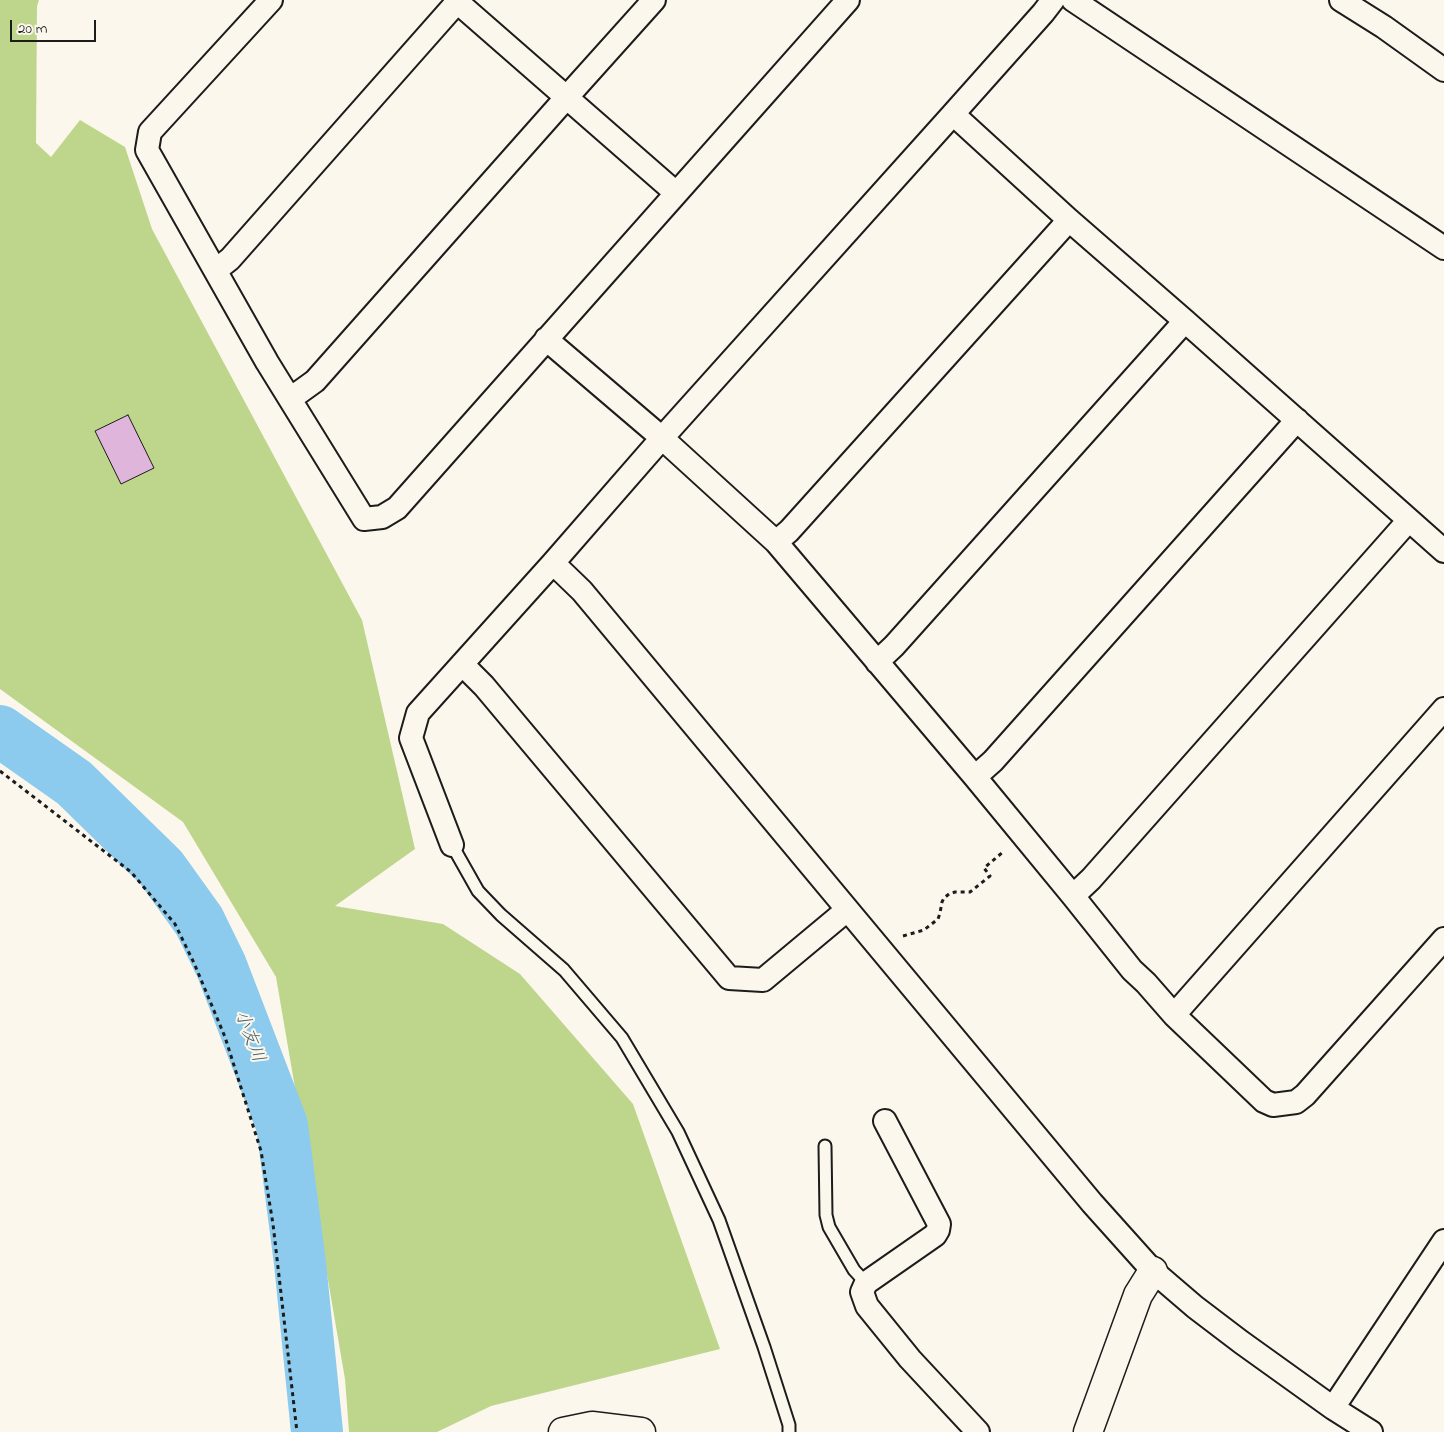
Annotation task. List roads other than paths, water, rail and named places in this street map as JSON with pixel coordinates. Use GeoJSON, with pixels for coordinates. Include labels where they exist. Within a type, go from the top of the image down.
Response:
{"type":"FeatureCollection","features":[{"type":"Feature","properties":{"kind":"street"},"geometry":{"type":"LineString","coordinates":[[271,0],[150,132],[147,150],[267,362],[364,519],[382,516],[397,508],[848,0]]}},
{"type":"Feature","properties":{"kind":"street"},"geometry":{"type":"LineString","coordinates":[[290,399],[314,382],[654,0]]}},
{"type":"Feature","properties":{"kind":"street"},"geometry":{"type":"LineString","coordinates":[[452,845],[411,738],[418,713],[1043,13],[1052,0]]}},
{"type":"Feature","properties":{"kind":"street"},"geometry":{"type":"LineString","coordinates":[[1074,0],[1444,248]]}},
{"type":"Feature","properties":{"kind":"street"},"geometry":{"type":"LineString","coordinates":[[1341,0],[1384,27],[1444,70]]}},
{"type":"Feature","properties":{"kind":"street"},"geometry":{"type":"LineString","coordinates":[[216,270],[230,259],[457,1],[676,193]]}},
{"type":"Feature","properties":{"kind":"street"},"geometry":{"type":"LineString","coordinates":[[953,114],[1069,220],[1444,551]]}},
{"type":"Feature","properties":{"kind":"street"},"geometry":{"type":"LineString","coordinates":[[776,542],[795,524],[1069,220]]}},
{"type":"Feature","properties":{"kind":"street"},"geometry":{"type":"LineString","coordinates":[[877,662],[894,646],[1185,321]]}},
{"type":"Feature","properties":{"kind":"street"},"geometry":{"type":"LineString","coordinates":[[546,339],[662,438],[776,542],[976,778],[1132,970],[1174,1015],[1264,1101],[1273,1105],[1296,1102],[1305,1095],[1444,939]]}},
{"type":"Feature","properties":{"kind":"street"},"geometry":{"type":"LineString","coordinates":[[976,778],[1297,420]]}},
{"type":"Feature","properties":{"kind":"street"},"geometry":{"type":"LineString","coordinates":[[1073,896],[1091,879],[1410,520]]}},
{"type":"Feature","properties":{"kind":"street"},"geometry":{"type":"LineString","coordinates":[[553,564],[582,591],[1092,1203],[1153,1271],[1240,1342],[1332,1408],[1371,1432]]}},
{"type":"Feature","properties":{"kind":"street"},"geometry":{"type":"LineString","coordinates":[[462,664],[484,686],[729,978],[764,980],[847,910]]}},
{"type":"Feature","properties":{"kind":"street"},"geometry":{"type":"LineString","coordinates":[[1174,1015],[1444,709]]}},
{"type":"Feature","properties":{"kind":"street"},"geometry":{"type":"LineString","coordinates":[[885,1121],[939,1224],[935,1235],[866,1283],[862,1292],[867,1306],[910,1359],[978,1432]]}},
{"type":"Feature","properties":{"kind":"street"},"geometry":{"type":"LineString","coordinates":[[1332,1408],[1444,1241]]}},
{"type":"Feature","properties":{"kind":"street"},"geometry":{"type":"LineString","coordinates":[[1088,1432],[1138,1295],[1153,1271]]}},
{"type":"Feature","properties":{"kind":"street"},"geometry":{"type":"LineString","coordinates":[[563,1432],[592,1426],[641,1432]]}},
{"type":"Feature","properties":{"kind":"lane"},"geometry":{"type":"LineString","coordinates":[[452,845],[478,892],[501,916],[564,970],[622,1038],[678,1132],[719,1220],[764,1347],[789,1425],[789,1432]]}},
{"type":"Feature","properties":{"kind":"lane"},"geometry":{"type":"LineString","coordinates":[[825,1146],[826,1216],[829,1227],[854,1270],[866,1283]]}},
{"type":"Feature","properties":{"kind":"waterway","name":"小友川"},"geometry":{"type":"LineString","coordinates":[[0,731],[74,783],[161,868],[199,921],[221,966],[282,1125],[300,1263],[317,1432]]}}]}
